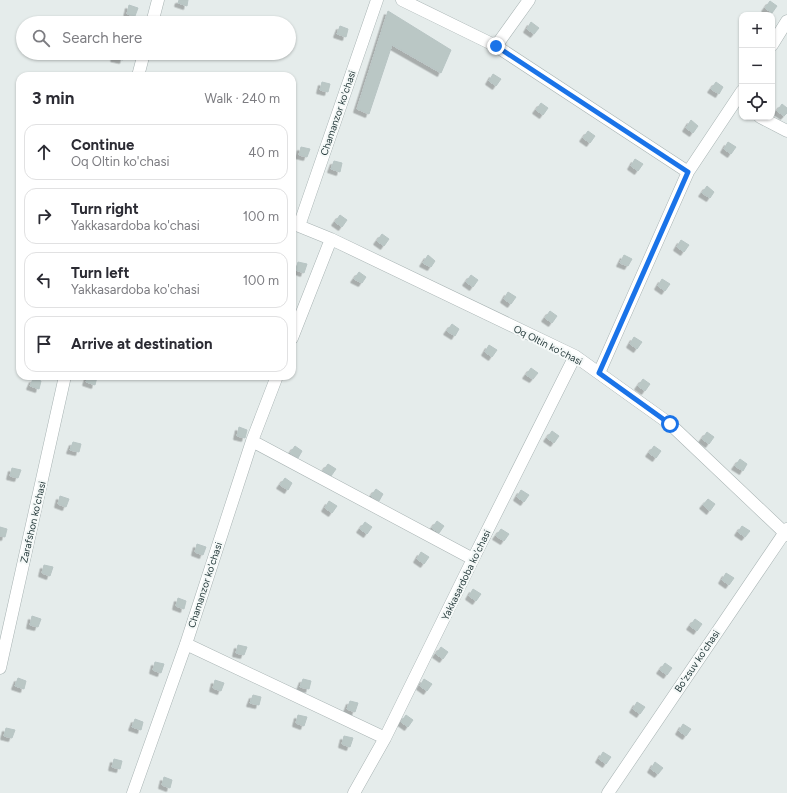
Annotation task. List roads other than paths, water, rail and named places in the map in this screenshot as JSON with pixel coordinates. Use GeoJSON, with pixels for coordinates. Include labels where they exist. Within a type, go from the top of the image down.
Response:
{"type":"FeatureCollection","features":[{"type":"Feature","properties":{"kind":"street"},"geometry":{"type":"LineString","coordinates":[[154,16],[158,0]]}},
{"type":"Feature","properties":{"kind":"street","name":"Chamanzor ko'chasi"},"geometry":{"type":"LineString","coordinates":[[296,222],[377,0]]}},
{"type":"Feature","properties":{"kind":"street"},"geometry":{"type":"LineString","coordinates":[[402,0],[496,46],[688,172]]}},
{"type":"Feature","properties":{"kind":"street"},"geometry":{"type":"LineString","coordinates":[[496,46],[530,0]]}},
{"type":"Feature","properties":{"kind":"street"},"geometry":{"type":"LineString","coordinates":[[775,40],[787,21]]}},
{"type":"Feature","properties":{"kind":"street"},"geometry":{"type":"LineString","coordinates":[[139,72],[142,60]]}},
{"type":"Feature","properties":{"kind":"street"},"geometry":{"type":"LineString","coordinates":[[599,373],[688,172],[738,105]]}},
{"type":"Feature","properties":{"kind":"street"},"geometry":{"type":"LineString","coordinates":[[766,120],[787,131]]}},
{"type":"Feature","properties":{"kind":"street","name":"Oq Oltin ko'chasi"},"geometry":{"type":"LineString","coordinates":[[296,225],[331,239],[575,356],[670,424],[786,533]]}},
{"type":"Feature","properties":{"kind":"street"},"geometry":{"type":"LineString","coordinates":[[296,328],[331,239]]}},
{"type":"Feature","properties":{"kind":"street","name":"Yakkasardoba ko'chasi"},"geometry":{"type":"LineString","coordinates":[[354,793],[385,738],[575,356]]}},
{"type":"Feature","properties":{"kind":"street","name":"Zarafshon ko'chasi"},"geometry":{"type":"LineString","coordinates":[[0,668],[64,380]]}},
{"type":"Feature","properties":{"kind":"street","name":"Chamanzor ko'chasi"},"geometry":{"type":"LineString","coordinates":[[133,793],[186,644],[252,441],[275,380]]}},
{"type":"Feature","properties":{"kind":"street"},"geometry":{"type":"LineString","coordinates":[[252,441],[473,559]]}},
{"type":"Feature","properties":{"kind":"street","name":"Bo'zsuv ko'chasi"},"geometry":{"type":"LineString","coordinates":[[614,791],[786,533]]}},
{"type":"Feature","properties":{"kind":"street"},"geometry":{"type":"LineString","coordinates":[[186,644],[385,738]]}}]}
